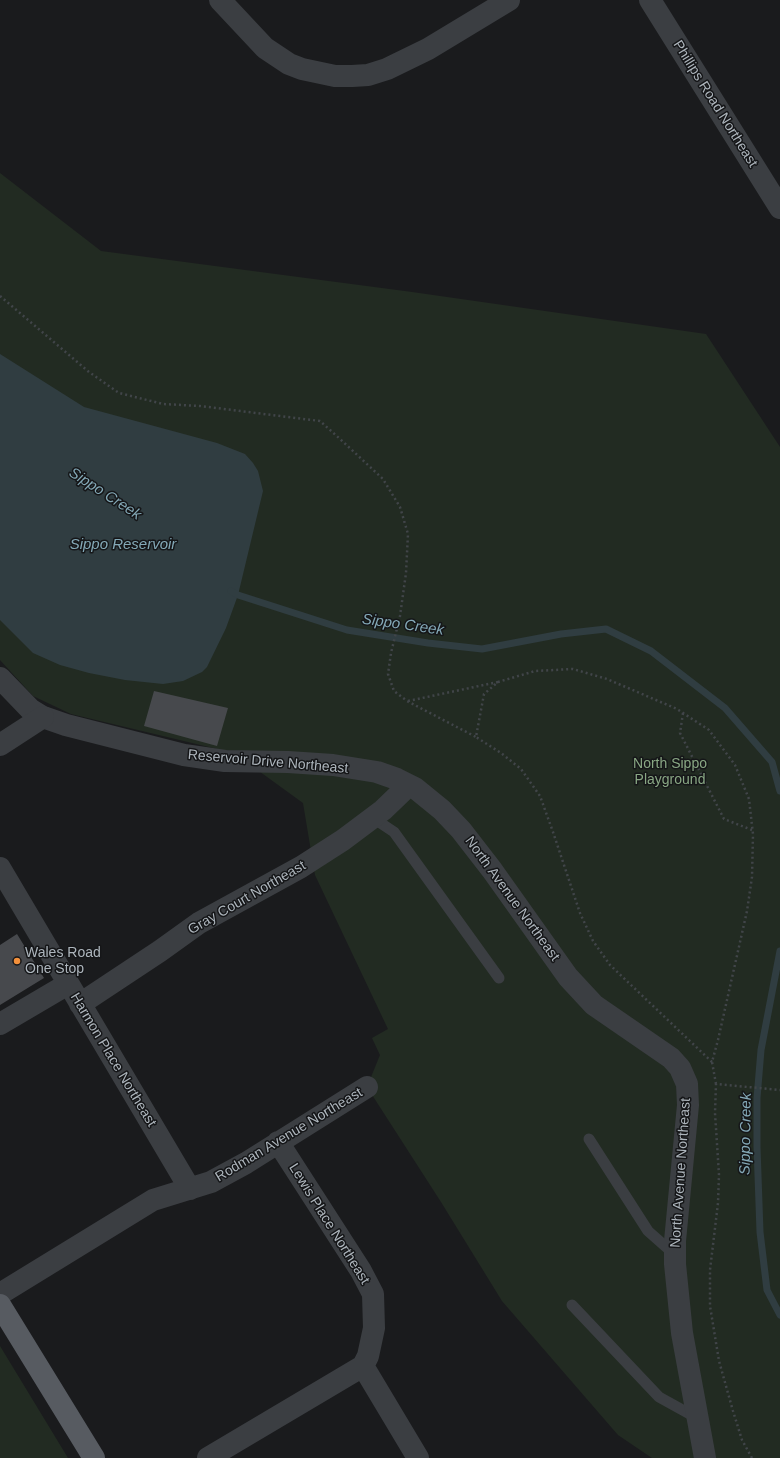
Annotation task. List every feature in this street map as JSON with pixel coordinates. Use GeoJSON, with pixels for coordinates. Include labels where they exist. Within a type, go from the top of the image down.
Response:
{"type":"FeatureCollection","features":[{"type":"Feature","properties":{"kind":"main road"},"geometry":{"type":"LineString","coordinates":[[0,1306],[94,1458]]}},
{"type":"Feature","properties":{"kind":"street"},"geometry":{"type":"LineString","coordinates":[[220,0],[265,48],[289,64],[302,69],[335,76],[352,76],[368,75],[387,69],[428,49],[509,0]]}},
{"type":"Feature","properties":{"kind":"street","name":"Phillips Road Northeast"},"geometry":{"type":"LineString","coordinates":[[650,0],[780,208]]}},
{"type":"Feature","properties":{"kind":"street","name":"Reservoir Drive Northeast"},"geometry":{"type":"LineString","coordinates":[[0,678],[30,708],[43,717],[66,725],[184,755],[225,761],[288,762],[333,765],[377,772],[409,785]]}},
{"type":"Feature","properties":{"kind":"street"},"geometry":{"type":"LineString","coordinates":[[0,746],[43,717]]}},
{"type":"Feature","properties":{"kind":"street","name":"Gray Court Northeast"},"geometry":{"type":"LineString","coordinates":[[80,1004],[160,951],[199,923],[301,867],[343,840],[374,818],[409,785]]}},
{"type":"Feature","properties":{"kind":"street","name":"North Avenue Northeast"},"geometry":{"type":"LineString","coordinates":[[409,785],[415,788],[442,810],[461,830],[492,870],[568,977],[594,1005],[671,1058],[680,1068],[687,1084],[688,1105],[675,1241],[675,1255],[682,1333],[705,1458]]}},
{"type":"Feature","properties":{"kind":"street","name":"Harmon Place Northeast"},"geometry":{"type":"LineString","coordinates":[[0,868],[190,1189]]}},
{"type":"Feature","properties":{"kind":"street"},"geometry":{"type":"LineString","coordinates":[[0,1024],[68,984]]}},
{"type":"Feature","properties":{"kind":"street","name":"Rodman Avenue Northeast"},"geometry":{"type":"LineString","coordinates":[[0,1294],[153,1200],[211,1182],[246,1163],[367,1087]]}},
{"type":"Feature","properties":{"kind":"street","name":"Lewis Place Northeast"},"geometry":{"type":"LineString","coordinates":[[278,1142],[361,1271],[373,1294],[374,1328],[368,1356],[363,1366]]}},
{"type":"Feature","properties":{"kind":"street"},"geometry":{"type":"LineString","coordinates":[[208,1458],[363,1366],[418,1458]]}},
{"type":"Feature","properties":{"kind":"lane"},"geometry":{"type":"LineString","coordinates":[[374,818],[394,832],[499,978]]}},
{"type":"Feature","properties":{"kind":"lane"},"geometry":{"type":"LineString","coordinates":[[589,1138],[648,1231],[675,1255]]}},
{"type":"Feature","properties":{"kind":"lane"},"geometry":{"type":"LineString","coordinates":[[572,1305],[659,1397],[698,1418]]}},
{"type":"Feature","properties":{"kind":"path"},"geometry":{"type":"LineString","coordinates":[[0,296],[89,372],[119,394],[163,404],[200,406],[320,421],[384,479],[400,507],[408,534],[406,573],[400,616],[391,653],[388,674],[394,691],[407,701],[476,737],[501,753],[521,769],[540,796],[580,913],[593,941],[610,966],[712,1062]]}},
{"type":"Feature","properties":{"kind":"path"},"geometry":{"type":"LineString","coordinates":[[407,701],[498,682],[535,671],[573,669],[608,679],[683,713],[709,730],[734,765],[749,799],[753,834],[752,877],[746,911],[712,1062],[716,1084],[715,1113],[719,1175],[718,1203],[710,1270],[710,1306],[719,1361],[733,1412],[742,1440],[752,1458]]}},
{"type":"Feature","properties":{"kind":"path"},"geometry":{"type":"LineString","coordinates":[[476,737],[484,694],[498,682]]}},
{"type":"Feature","properties":{"kind":"path"},"geometry":{"type":"LineString","coordinates":[[683,713],[680,733],[724,819],[752,830]]}},
{"type":"Feature","properties":{"kind":"path"},"geometry":{"type":"LineString","coordinates":[[716,1084],[773,1088],[780,1090]]}},
{"type":"Feature","properties":{"kind":"green space","name":"North Sippo Playground"},"geometry":{"type":"Polygon","coordinates":[[[0,173],[101,251],[412,292],[706,334],[780,447],[780,1458],[652,1458],[618,1435],[502,1301],[441,1202],[367,1087],[380,1055],[372,1038],[388,1029],[315,875],[303,803],[234,753],[71,714],[33,696],[0,660],[0,173]]]}},
{"type":"Feature","properties":{"kind":"green space"},"geometry":{"type":"Polygon","coordinates":[[[0,1346],[68,1458],[0,1458],[0,1346]]]}},
{"type":"Feature","properties":{"kind":"water","name":"Sippo Reservoir"},"geometry":{"type":"Polygon","coordinates":[[[0,354],[84,407],[217,443],[245,454],[253,463],[258,471],[263,491],[238,595],[226,628],[207,667],[202,672],[183,681],[163,684],[125,680],[89,673],[60,665],[33,653],[0,620],[0,354]]]}},
{"type":"Feature","properties":{"kind":"building"},"geometry":{"type":"Polygon","coordinates":[[[154,691],[228,708],[217,746],[144,726],[154,691]]]}},
{"type":"Feature","properties":{"kind":"building","name":"Wales Road One Stop"},"geometry":{"type":"Polygon","coordinates":[[[17,934],[44,978],[0,1005],[0,945],[17,934]]]}},
{"type":"Feature","properties":{"kind":"waterway","name":"Sippo Creek"},"geometry":{"type":"LineString","coordinates":[[231,591],[238,595],[347,630],[428,643],[482,649],[561,634],[606,629],[651,651],[725,708],[772,762],[780,791]]}},
{"type":"Feature","properties":{"kind":"waterway","name":"Sippo Creek"},"geometry":{"type":"LineString","coordinates":[[780,951],[761,1050],[757,1098],[760,1232],[767,1290],[780,1315]]}},
{"type":"Feature","properties":{"kind":"place","name":"Wales Road One Stop"},"geometry":{"type":"Point","coordinates":[17,961]}}]}
